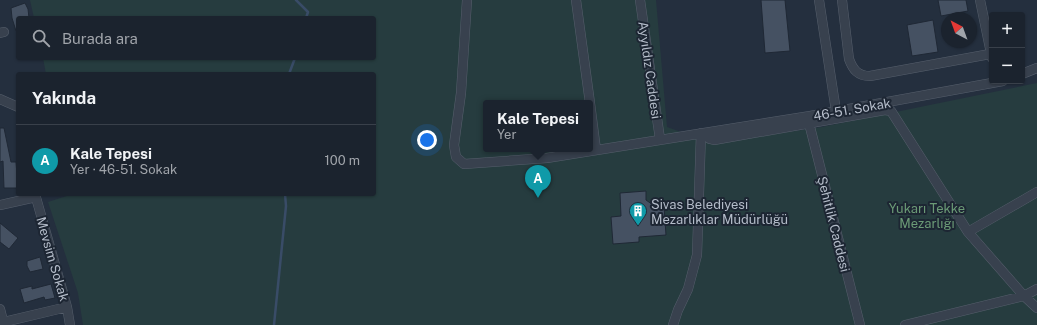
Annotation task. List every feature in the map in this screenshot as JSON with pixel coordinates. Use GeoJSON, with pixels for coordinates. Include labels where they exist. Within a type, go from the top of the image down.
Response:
{"type":"FeatureCollection","features":[{"type":"Feature","properties":{"kind":"street","name":"46-51. Sokak"},"geometry":{"type":"LineString","coordinates":[[467,0],[461,94],[454,145],[456,158],[464,164],[547,158],[584,152]]}},
{"type":"Feature","properties":{"kind":"street"},"geometry":{"type":"LineString","coordinates":[[576,0],[590,100]]}},
{"type":"Feature","properties":{"kind":"street","name":"Ayyıldız Caddesi"},"geometry":{"type":"LineString","coordinates":[[640,0],[660,139]]}},
{"type":"Feature","properties":{"kind":"street"},"geometry":{"type":"LineString","coordinates":[[819,0],[836,111]]}},
{"type":"Feature","properties":{"kind":"street"},"geometry":{"type":"LineString","coordinates":[[842,0],[849,59],[858,74],[870,76],[989,56]]}},
{"type":"Feature","properties":{"kind":"street"},"geometry":{"type":"LineString","coordinates":[[980,0],[989,48]]}},
{"type":"Feature","properties":{"kind":"street"},"geometry":{"type":"LineString","coordinates":[[1025,73],[1037,68]]}},
{"type":"Feature","properties":{"kind":"street","name":"46-51. Sokak"},"geometry":{"type":"LineString","coordinates":[[593,150],[836,111],[989,83]]}},
{"type":"Feature","properties":{"kind":"street"},"geometry":{"type":"LineString","coordinates":[[0,99],[16,106]]}},
{"type":"Feature","properties":{"kind":"street","name":"46-51. Sokak"},"geometry":{"type":"LineString","coordinates":[[701,133],[714,140],[885,110],[890,111],[896,117],[968,232]]}},
{"type":"Feature","properties":{"kind":"street","name":"Şehitlik Caddesi"},"geometry":{"type":"LineString","coordinates":[[809,123],[860,325]]}},
{"type":"Feature","properties":{"kind":"street"},"geometry":{"type":"LineString","coordinates":[[593,126],[596,150]]}},
{"type":"Feature","properties":{"kind":"street"},"geometry":{"type":"LineString","coordinates":[[673,325],[688,289],[697,255],[701,133]]}},
{"type":"Feature","properties":{"kind":"street"},"geometry":{"type":"LineString","coordinates":[[1037,192],[968,232],[1024,296],[1037,308]]}},
{"type":"Feature","properties":{"kind":"street"},"geometry":{"type":"LineString","coordinates":[[0,205],[32,196]]}},
{"type":"Feature","properties":{"kind":"street","name":"Mevsim Sokak"},"geometry":{"type":"LineString","coordinates":[[36,196],[67,307],[70,325]]}},
{"type":"Feature","properties":{"kind":"street"},"geometry":{"type":"LineString","coordinates":[[905,325],[1024,296],[1037,289]]}},
{"type":"Feature","properties":{"kind":"street"},"geometry":{"type":"LineString","coordinates":[[0,309],[3,323],[67,307]]}},
{"type":"Feature","properties":{"kind":"green space","name":"Yukarı Tekke Mezarlığı"},"geometry":{"type":"Polygon","coordinates":[[[30,0],[656,0],[667,127],[712,143],[822,127],[1037,83],[1037,325],[83,325],[78,293],[48,202],[67,196],[376,196],[376,72],[46,72],[43,60],[376,60],[376,16],[34,16],[30,0]]]}},
{"type":"Feature","properties":{"kind":"building"},"geometry":{"type":"Polygon","coordinates":[[[761,0],[785,0],[790,51],[765,53],[761,0]]]}},
{"type":"Feature","properties":{"kind":"building"},"geometry":{"type":"Polygon","coordinates":[[[938,0],[966,0],[968,11],[941,12],[941,16],[938,0]]]}},
{"type":"Feature","properties":{"kind":"building"},"geometry":{"type":"Polygon","coordinates":[[[25,3],[28,9],[29,16],[16,16],[16,31],[12,18],[11,8],[25,3]]]}},
{"type":"Feature","properties":{"kind":"building"},"geometry":{"type":"Polygon","coordinates":[[[933,20],[938,52],[912,56],[907,25],[933,20]]]}},
{"type":"Feature","properties":{"kind":"building"},"geometry":{"type":"Polygon","coordinates":[[[0,128],[4,128],[11,162],[16,162],[16,188],[4,188],[3,161],[0,162],[0,128]]]}},
{"type":"Feature","properties":{"kind":"building","name":"Sivas Belediyesi Mezarlıklar Müdürlüğü"},"geometry":{"type":"Polygon","coordinates":[[[646,191],[646,200],[656,207],[664,206],[666,235],[639,237],[639,242],[613,244],[611,217],[621,216],[620,193],[646,191]]]}},
{"type":"Feature","properties":{"kind":"building"},"geometry":{"type":"Polygon","coordinates":[[[0,223],[18,238],[9,249],[0,242],[0,223]]]}},
{"type":"Feature","properties":{"kind":"building"},"geometry":{"type":"Polygon","coordinates":[[[40,257],[43,269],[30,272],[27,266],[27,261],[40,257]]]}},
{"type":"Feature","properties":{"kind":"building"},"geometry":{"type":"Polygon","coordinates":[[[51,284],[55,298],[45,300],[44,297],[24,303],[20,289],[32,286],[32,289],[51,284]]]}},
{"type":"Feature","properties":{"kind":"waterway"},"geometry":{"type":"LineString","coordinates":[[296,0],[308,12],[307,16]]}},
{"type":"Feature","properties":{"kind":"waterway"},"geometry":{"type":"LineString","coordinates":[[290,72],[294,60]]}},
{"type":"Feature","properties":{"kind":"waterway"},"geometry":{"type":"LineString","coordinates":[[274,325],[286,206],[285,196]]}},
{"type":"Feature","properties":{"kind":"place","name":"Kale Tepesi"},"geometry":{"type":"Point","coordinates":[538,198]}},
{"type":"Feature","properties":{"kind":"place","name":"Sivas Belediyesi Mezarlıklar Müdürlüğü"},"geometry":{"type":"Point","coordinates":[638,226]}}]}
